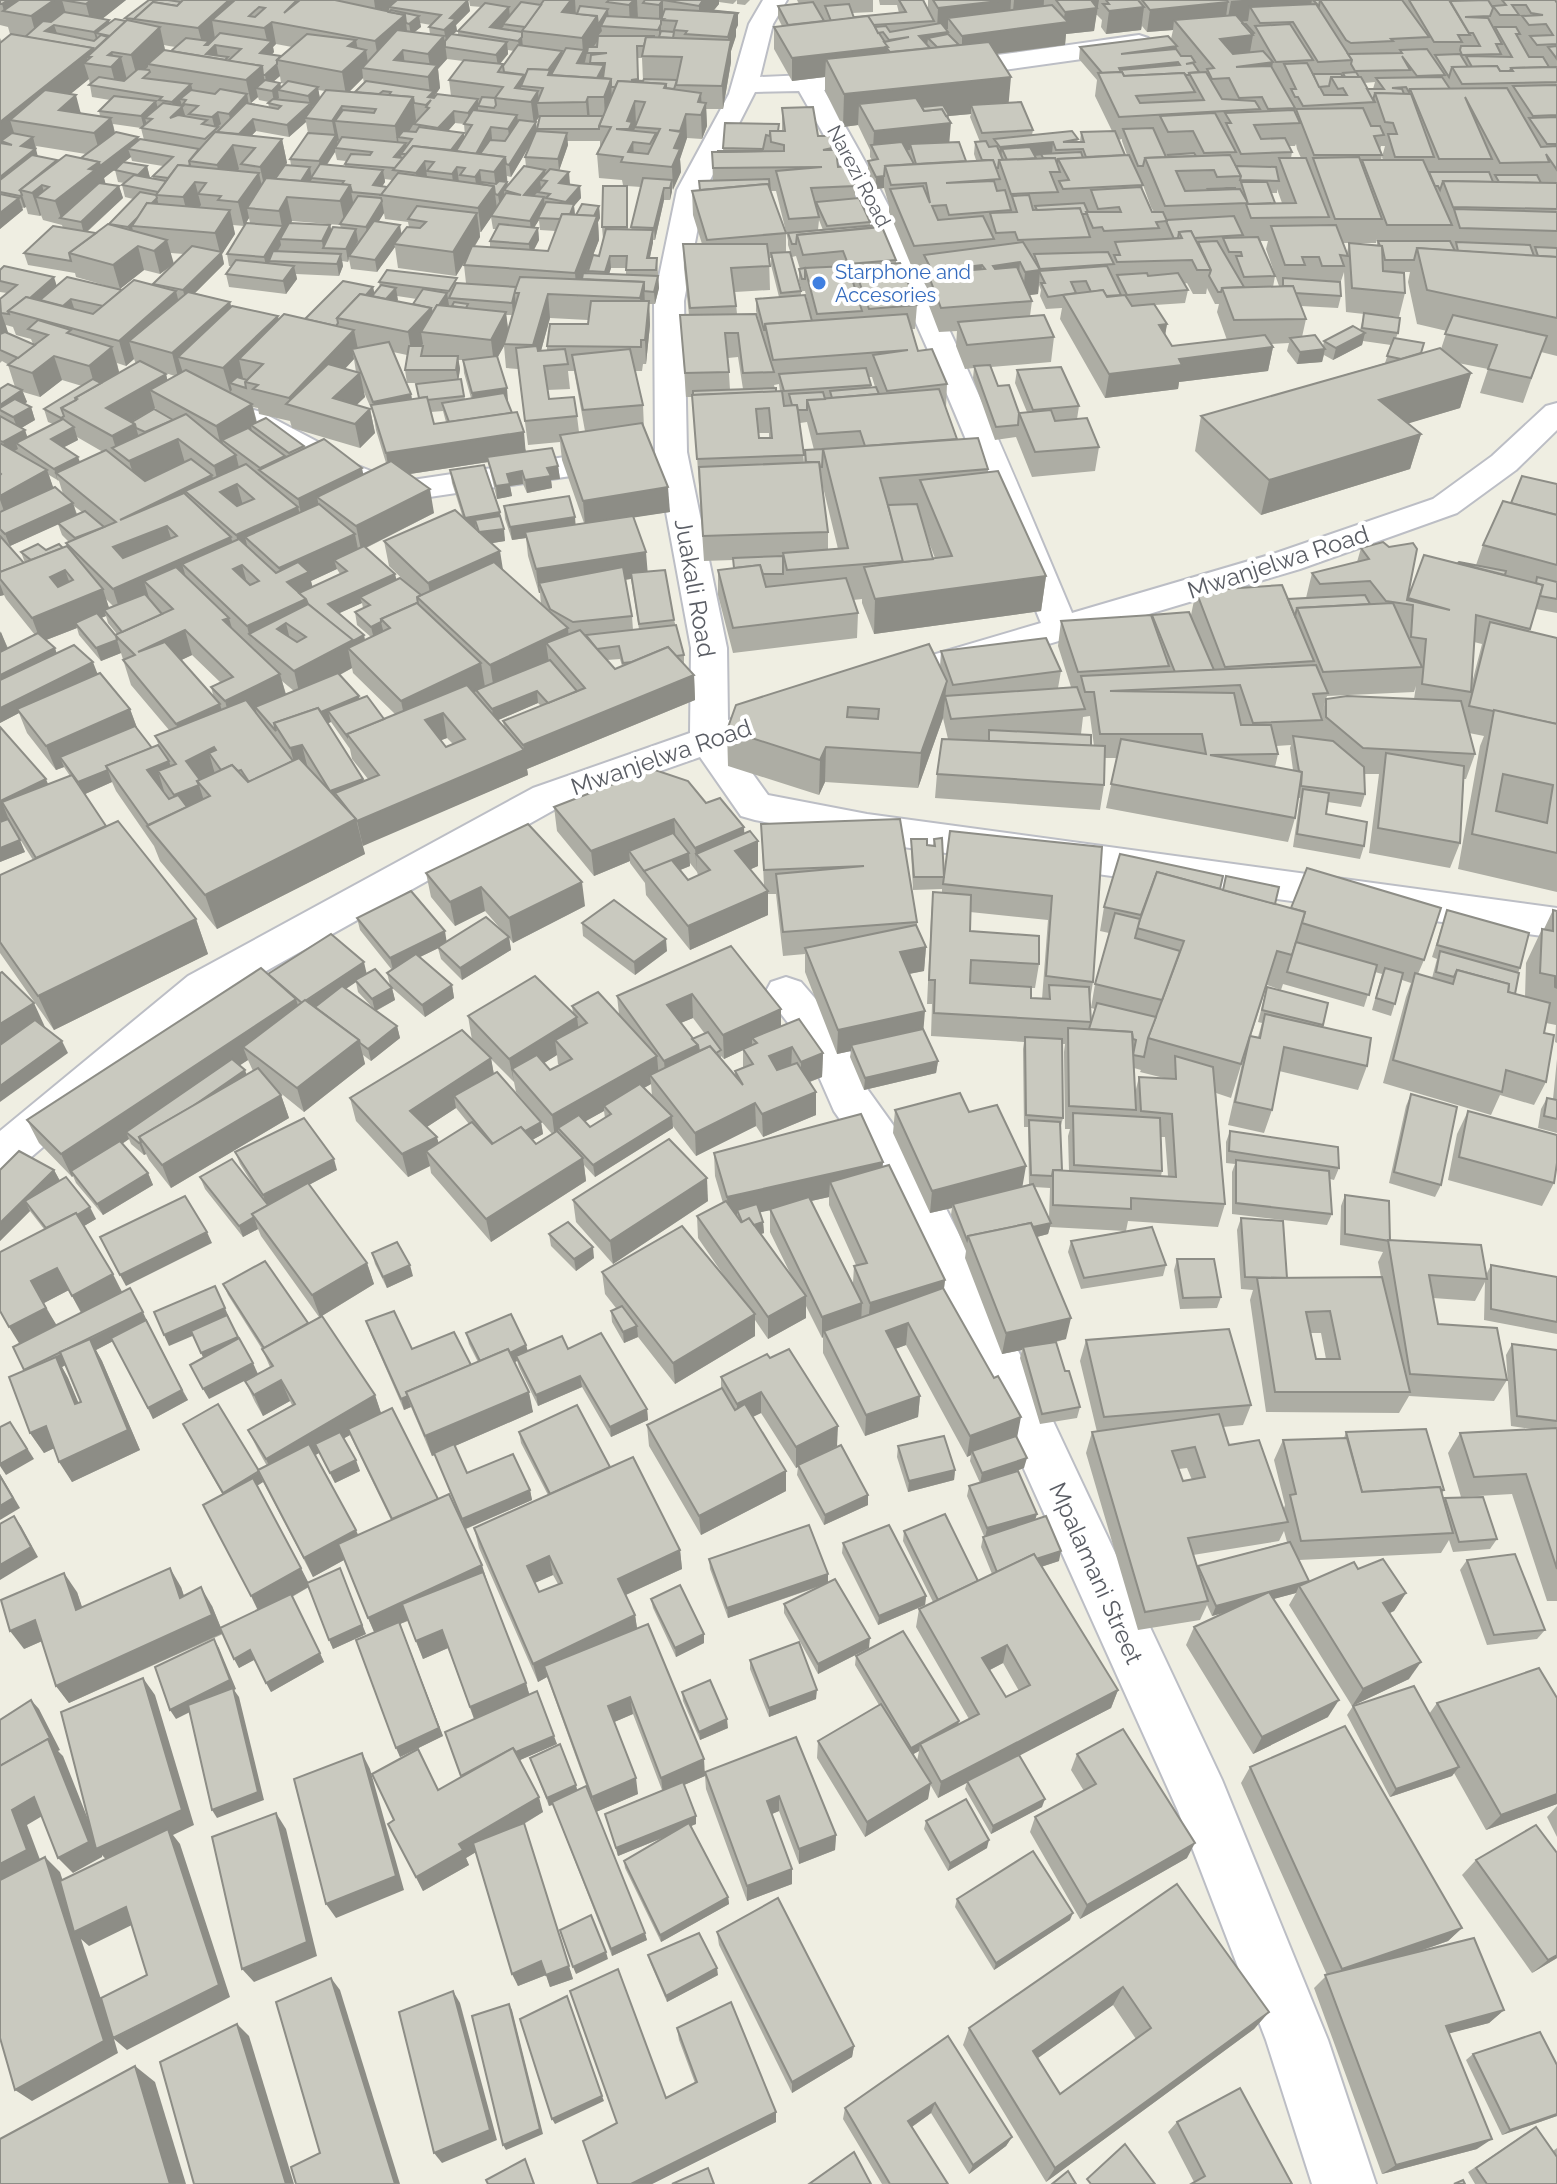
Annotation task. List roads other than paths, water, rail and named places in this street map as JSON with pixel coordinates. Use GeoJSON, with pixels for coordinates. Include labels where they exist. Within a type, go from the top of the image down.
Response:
{"type":"FeatureCollection","features":[{"type":"Feature","properties":{"kind":"street","name":"Juakali Road"},"geometry":{"type":"LineString","coordinates":[[709,741],[709,648],[671,452],[669,301],[691,190],[745,85],[761,24],[775,0]]}},
{"type":"Feature","properties":{"kind":"street"},"geometry":{"type":"LineString","coordinates":[[745,85],[926,73],[1159,40]]}},
{"type":"Feature","properties":{"kind":"street","name":"Narezi Road"},"geometry":{"type":"LineString","coordinates":[[807,83],[860,172],[965,402],[1061,629]]}},
{"type":"Feature","properties":{"kind":"street"},"geometry":{"type":"LineString","coordinates":[[217,407],[255,421],[327,460],[341,471],[396,492],[671,452]]}},
{"type":"Feature","properties":{"kind":"street","name":"Mwanjelwa Road"},"geometry":{"type":"LineString","coordinates":[[0,1157],[203,987],[547,797],[836,696],[1288,561],[1445,506],[1504,463],[1557,413]]}},
{"type":"Feature","properties":{"kind":"street"},"geometry":{"type":"LineString","coordinates":[[709,741],[755,806],[867,828],[1557,923]]}},
{"type":"Feature","properties":{"kind":"street","name":"Mpalamani Street"},"geometry":{"type":"LineString","coordinates":[[786,993],[823,1037],[850,1099],[913,1188],[1027,1420],[1202,1800],[1297,2040],[1344,2184]]}},
{"type":"Feature","properties":{"kind":"place","name":"Starphone and Accesories"},"geometry":{"type":"Point","coordinates":[819,283]}}]}
